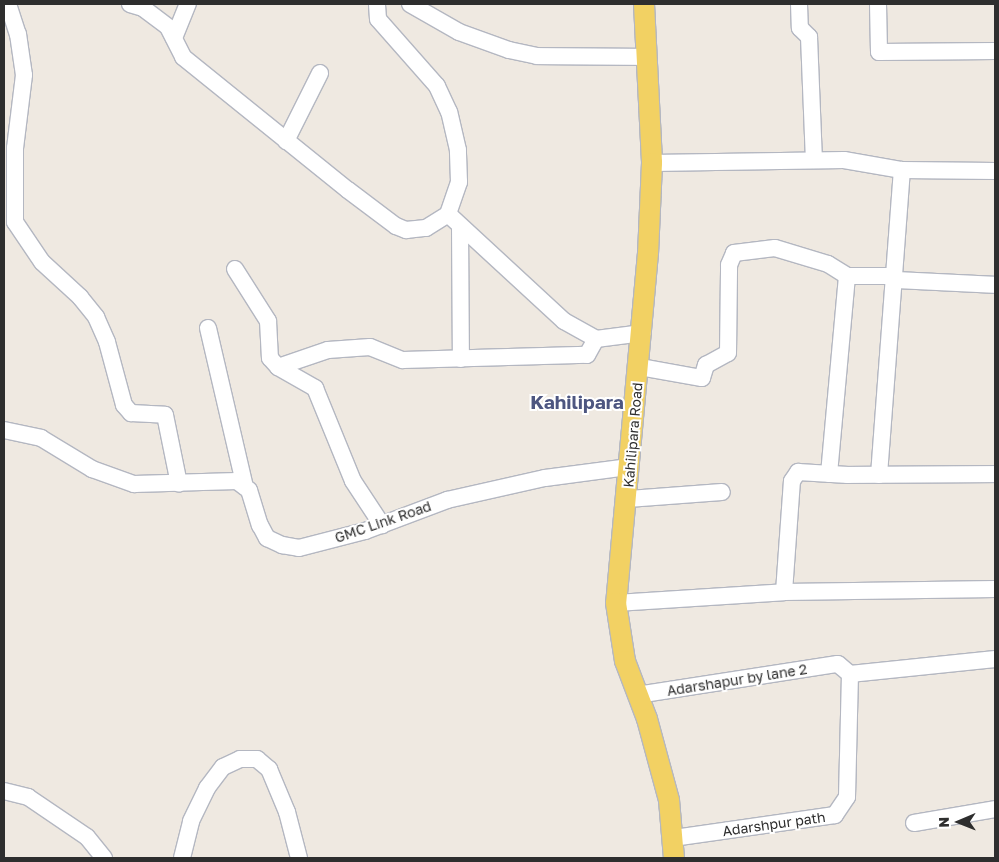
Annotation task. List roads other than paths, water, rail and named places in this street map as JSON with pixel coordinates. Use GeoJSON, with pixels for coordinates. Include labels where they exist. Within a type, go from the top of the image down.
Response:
{"type":"FeatureCollection","features":[{"type":"Feature","properties":{"kind":"main road","name":"Kahilipara Road"},"geometry":{"type":"LineString","coordinates":[[644,4],[652,163],[643,333],[616,603],[625,662],[648,719],[669,800],[674,858]]}},
{"type":"Feature","properties":{"kind":"street"},"geometry":{"type":"LineString","coordinates":[[8,4],[18,34],[24,75],[16,148],[15,222],[42,262],[80,297],[96,317],[107,342],[124,405],[131,413],[165,415],[179,484]]}},
{"type":"Feature","properties":{"kind":"street"},"geometry":{"type":"LineString","coordinates":[[130,4],[143,8],[168,27],[183,57],[286,141],[396,226],[406,230],[426,228],[448,214],[459,182],[458,150],[449,112],[437,86],[418,60],[378,19],[377,4]]}},
{"type":"Feature","properties":{"kind":"street"},"geometry":{"type":"LineString","coordinates":[[174,38],[188,4]]}},
{"type":"Feature","properties":{"kind":"street"},"geometry":{"type":"LineString","coordinates":[[410,4],[459,32],[509,50],[537,56],[647,57]]}},
{"type":"Feature","properties":{"kind":"street"},"geometry":{"type":"LineString","coordinates":[[799,4],[800,28],[809,37],[814,160]]}},
{"type":"Feature","properties":{"kind":"street"},"geometry":{"type":"LineString","coordinates":[[878,4],[879,52],[995,51]]}},
{"type":"Feature","properties":{"kind":"street"},"geometry":{"type":"LineString","coordinates":[[286,141],[320,73]]}},
{"type":"Feature","properties":{"kind":"street"},"geometry":{"type":"LineString","coordinates":[[652,163],[844,160],[902,170],[995,171]]}},
{"type":"Feature","properties":{"kind":"street"},"geometry":{"type":"LineString","coordinates":[[879,475],[902,170]]}},
{"type":"Feature","properties":{"kind":"street"},"geometry":{"type":"LineString","coordinates":[[448,214],[564,321],[596,339],[643,333]]}},
{"type":"Feature","properties":{"kind":"street"},"geometry":{"type":"LineString","coordinates":[[460,226],[461,360]]}},
{"type":"Feature","properties":{"kind":"street"},"geometry":{"type":"LineString","coordinates":[[640,367],[702,378],[706,365],[728,353],[729,265],[734,253],[775,248],[828,264],[847,276],[995,285]]}},
{"type":"Feature","properties":{"kind":"street"},"geometry":{"type":"LineString","coordinates":[[235,269],[268,321],[270,358],[278,367],[315,388],[353,481],[382,525]]}},
{"type":"Feature","properties":{"kind":"street"},"geometry":{"type":"LineString","coordinates":[[829,474],[847,276]]}},
{"type":"Feature","properties":{"kind":"street","name":"GMC Link Road"},"geometry":{"type":"LineString","coordinates":[[208,328],[245,488],[267,538],[282,546],[299,548],[382,525],[447,500],[545,478],[629,467]]}},
{"type":"Feature","properties":{"kind":"street"},"geometry":{"type":"LineString","coordinates":[[278,367],[328,350],[370,347],[403,360],[588,356],[596,339]]}},
{"type":"Feature","properties":{"kind":"street"},"geometry":{"type":"LineString","coordinates":[[4,430],[41,438],[109,477],[134,484],[237,481],[245,488]]}},
{"type":"Feature","properties":{"kind":"street"},"geometry":{"type":"LineString","coordinates":[[784,592],[792,481],[798,472],[879,475],[995,474]]}},
{"type":"Feature","properties":{"kind":"street"},"geometry":{"type":"LineString","coordinates":[[627,499],[722,492]]}},
{"type":"Feature","properties":{"kind":"street"},"geometry":{"type":"LineString","coordinates":[[616,603],[784,592],[995,589]]}},
{"type":"Feature","properties":{"kind":"street","name":"Adarshapur by lane 2"},"geometry":{"type":"LineString","coordinates":[[637,695],[844,669],[995,659]]}},
{"type":"Feature","properties":{"kind":"street","name":"Adarshpur path"},"geometry":{"type":"LineString","coordinates":[[673,838],[835,815],[847,796],[844,669]]}},
{"type":"Feature","properties":{"kind":"street"},"geometry":{"type":"LineString","coordinates":[[182,858],[191,821],[207,788],[223,767],[240,759],[257,759],[269,770],[287,812],[299,858]]}},
{"type":"Feature","properties":{"kind":"street"},"geometry":{"type":"LineString","coordinates":[[4,790],[28,797],[87,837],[104,858]]}},
{"type":"Feature","properties":{"kind":"street"},"geometry":{"type":"LineString","coordinates":[[914,823],[995,809]]}},
{"type":"Feature","properties":{"kind":"district","name":"Kahilipara"},"geometry":{"type":"Point","coordinates":[577,402]}}]}
